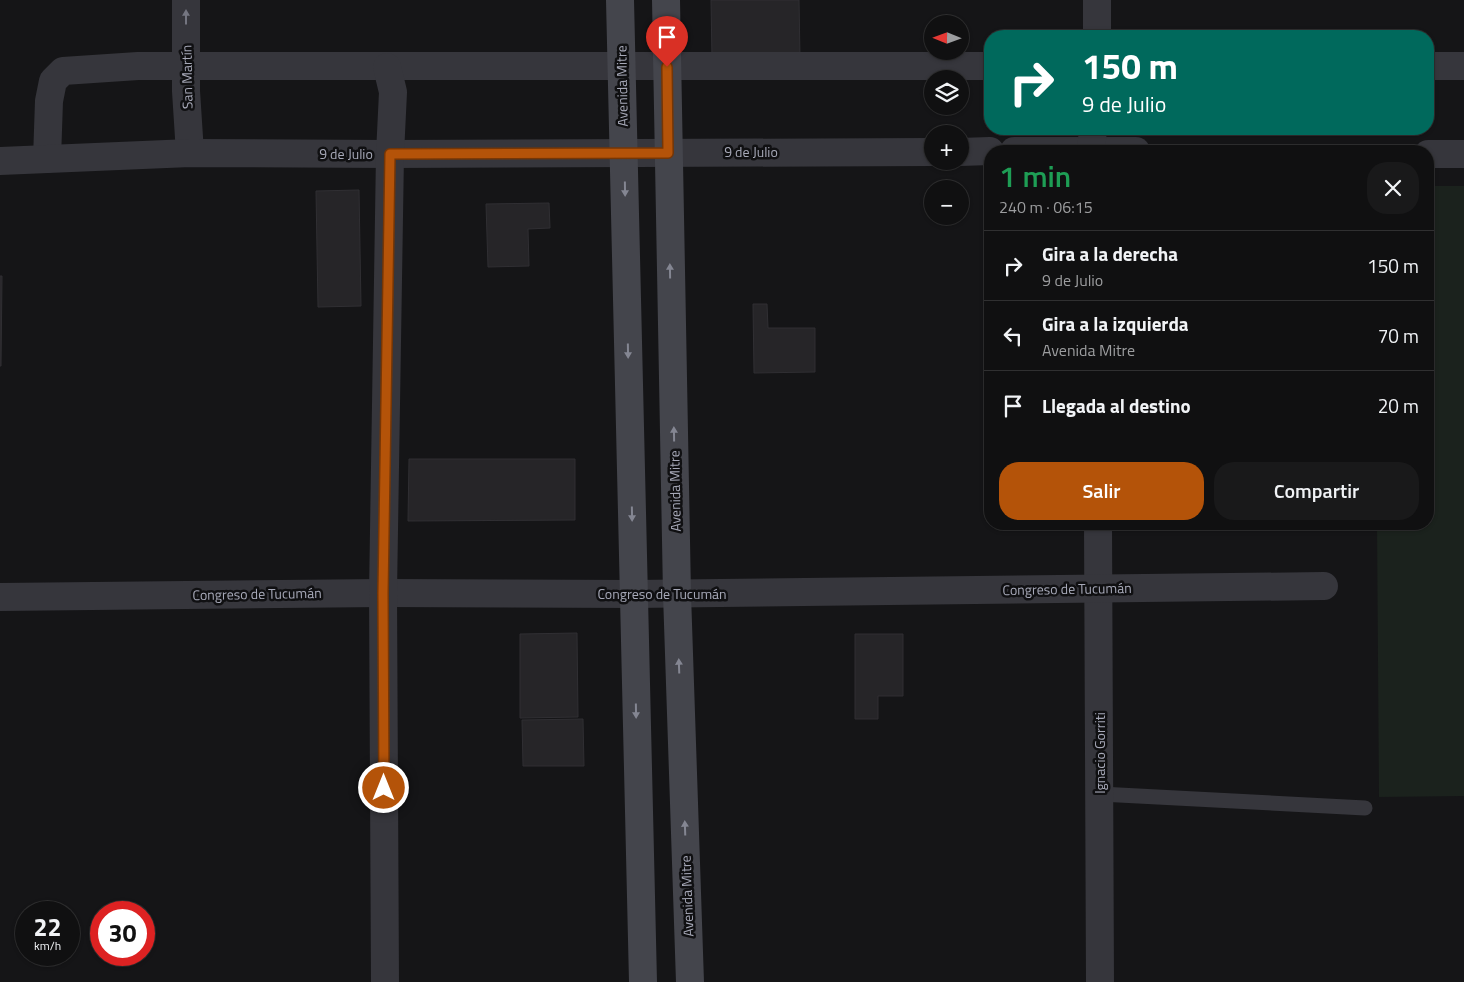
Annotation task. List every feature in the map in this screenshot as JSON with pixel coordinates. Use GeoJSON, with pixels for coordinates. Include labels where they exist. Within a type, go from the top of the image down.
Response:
{"type":"FeatureCollection","features":[{"type":"Feature","properties":{"kind":"main road","name":"Avenida Mitre"},"geometry":{"type":"LineString","coordinates":[[620,0],[643,982]]}},
{"type":"Feature","properties":{"kind":"main road","name":"Avenida Mitre"},"geometry":{"type":"LineString","coordinates":[[666,0],[677,594],[690,982]]}},
{"type":"Feature","properties":{"kind":"street","name":"San Martín"},"geometry":{"type":"LineString","coordinates":[[186,0],[186,66],[190,153]]}},
{"type":"Feature","properties":{"kind":"street"},"geometry":{"type":"LineString","coordinates":[[1097,0],[1098,30]]}},
{"type":"Feature","properties":{"kind":"street"},"geometry":{"type":"LineString","coordinates":[[48,159],[49,100],[53,81],[63,71],[138,66],[984,66]]}},
{"type":"Feature","properties":{"kind":"street"},"geometry":{"type":"LineString","coordinates":[[386,982],[383,593],[390,154],[393,92],[387,66]]}},
{"type":"Feature","properties":{"kind":"street"},"geometry":{"type":"LineString","coordinates":[[1434,66],[1464,66]]}},
{"type":"Feature","properties":{"kind":"street"},"geometry":{"type":"LineString","coordinates":[[969,152],[984,151]]}},
{"type":"Feature","properties":{"kind":"street","name":"9 de Julio"},"geometry":{"type":"LineString","coordinates":[[0,161],[190,153],[924,152]]}},
{"type":"Feature","properties":{"kind":"street"},"geometry":{"type":"LineString","coordinates":[[1434,154],[1464,154]]}},
{"type":"Feature","properties":{"kind":"street","name":"Ignacio Gorriti"},"geometry":{"type":"LineString","coordinates":[[1098,530],[1100,589],[1100,982]]}},
{"type":"Feature","properties":{"kind":"street","name":"Congreso de Tucumán"},"geometry":{"type":"LineString","coordinates":[[0,597],[383,593],[677,594],[1324,586]]}},
{"type":"Feature","properties":{"kind":"lane"},"geometry":{"type":"LineString","coordinates":[[1100,794],[1365,808]]}},
{"type":"Feature","properties":{"kind":"shaded area"},"geometry":{"type":"Polygon","coordinates":[[[1434,186],[1464,186],[1464,796],[1379,797],[1377,530],[1434,530],[1434,186]]]}},
{"type":"Feature","properties":{"kind":"building"},"geometry":{"type":"Polygon","coordinates":[[[711,0],[799,0],[800,58],[712,59],[711,0]]]}},
{"type":"Feature","properties":{"kind":"building"},"geometry":{"type":"Polygon","coordinates":[[[359,190],[361,306],[318,307],[316,191],[359,190]]]}},
{"type":"Feature","properties":{"kind":"building"},"geometry":{"type":"Polygon","coordinates":[[[549,203],[550,228],[528,229],[529,266],[488,267],[486,204],[549,203]]]}},
{"type":"Feature","properties":{"kind":"building"},"geometry":{"type":"Polygon","coordinates":[[[0,276],[2,276],[1,366],[0,366],[0,276]]]}},
{"type":"Feature","properties":{"kind":"building"},"geometry":{"type":"Polygon","coordinates":[[[753,304],[767,304],[768,328],[815,328],[815,372],[754,373],[753,304]]]}},
{"type":"Feature","properties":{"kind":"building"},"geometry":{"type":"Polygon","coordinates":[[[409,459],[575,459],[575,520],[408,521],[409,459]]]}},
{"type":"Feature","properties":{"kind":"building"},"geometry":{"type":"Polygon","coordinates":[[[577,633],[578,717],[520,718],[520,634],[577,633]]]}},
{"type":"Feature","properties":{"kind":"building"},"geometry":{"type":"Polygon","coordinates":[[[855,634],[903,634],[903,696],[878,696],[878,719],[855,719],[855,634]]]}},
{"type":"Feature","properties":{"kind":"building"},"geometry":{"type":"Polygon","coordinates":[[[583,719],[584,766],[523,766],[522,720],[583,719]]]}},
{"type":"Feature","properties":{"kind":"route"},"geometry":{"type":"LineString","coordinates":[[384,788],[383,593],[390,154],[668,153],[667,67]]}}]}
